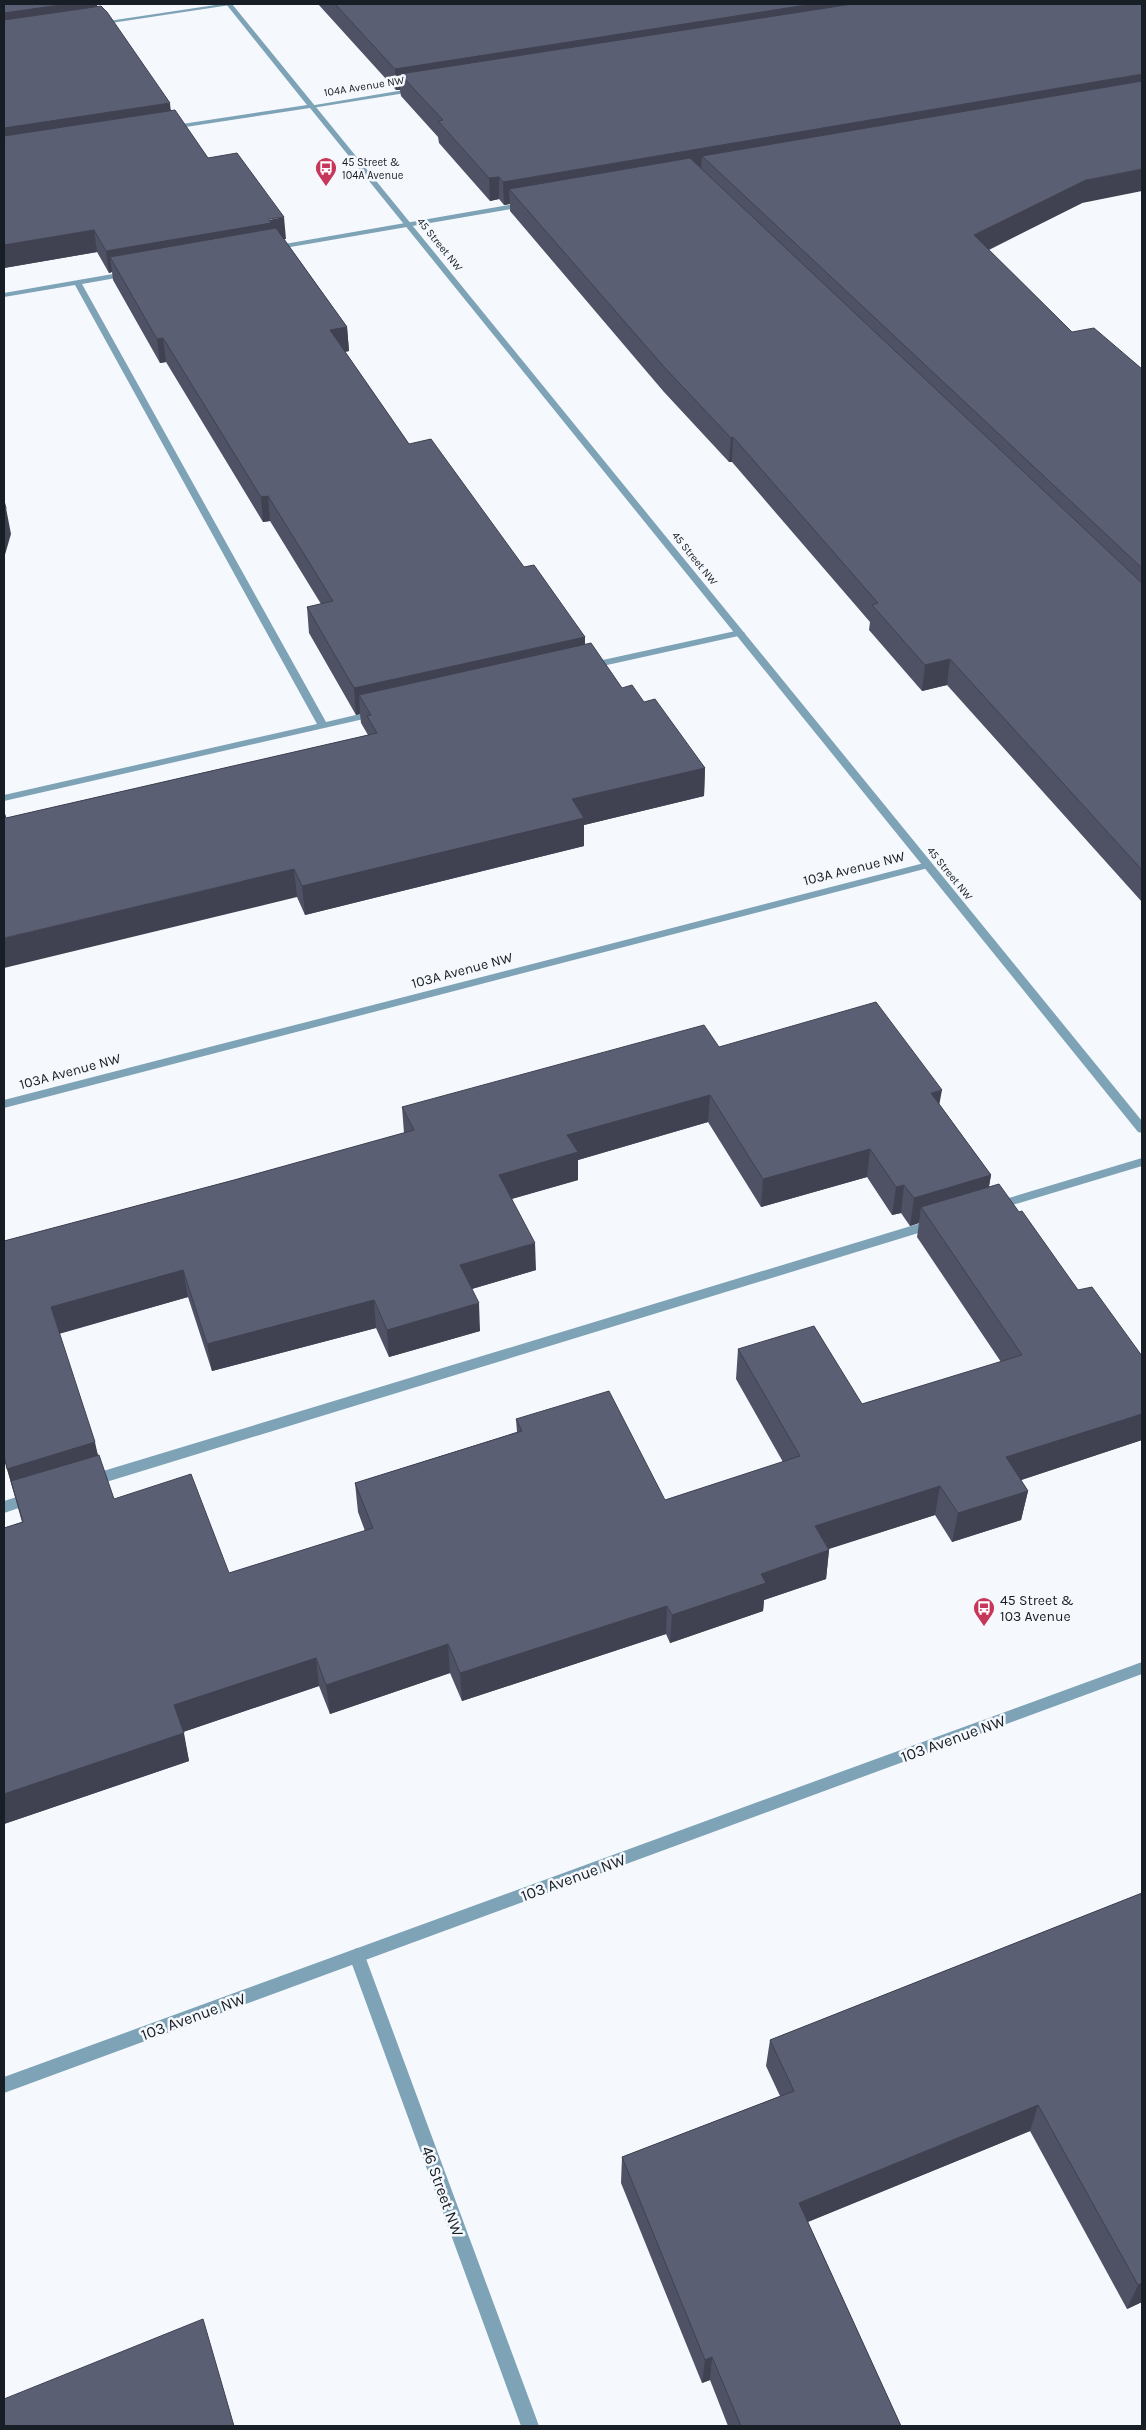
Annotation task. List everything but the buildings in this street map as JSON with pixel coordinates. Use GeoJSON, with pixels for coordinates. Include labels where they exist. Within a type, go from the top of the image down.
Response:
{"type":"FeatureCollection","features":[{"type":"Feature","properties":{"kind":"street","name":"45 Street NW"},"geometry":{"type":"LineString","coordinates":[[229,4],[1142,1128]]}},
{"type":"Feature","properties":{"kind":"street"},"geometry":{"type":"LineString","coordinates":[[92,24],[234,4]]}},
{"type":"Feature","properties":{"kind":"street","name":"104A Avenue NW"},"geometry":{"type":"LineString","coordinates":[[158,130],[420,89]]}},
{"type":"Feature","properties":{"kind":"street"},"geometry":{"type":"LineString","coordinates":[[260,250],[536,202]]}},
{"type":"Feature","properties":{"kind":"street"},"geometry":{"type":"LineString","coordinates":[[4,295],[135,272]]}},
{"type":"Feature","properties":{"kind":"street"},"geometry":{"type":"LineString","coordinates":[[77,282],[323,725]]}},
{"type":"Feature","properties":{"kind":"street"},"geometry":{"type":"LineString","coordinates":[[574,670],[740,633]]}},
{"type":"Feature","properties":{"kind":"street"},"geometry":{"type":"LineString","coordinates":[[4,798],[391,710]]}},
{"type":"Feature","properties":{"kind":"street","name":"103A Avenue NW"},"geometry":{"type":"LineString","coordinates":[[4,1104],[928,865]]}},
{"type":"Feature","properties":{"kind":"street"},"geometry":{"type":"LineString","coordinates":[[981,1210],[1142,1162]]}},
{"type":"Feature","properties":{"kind":"street"},"geometry":{"type":"LineString","coordinates":[[80,1484],[943,1222]]}},
{"type":"Feature","properties":{"kind":"street"},"geometry":{"type":"LineString","coordinates":[[4,1507],[42,1496]]}},
{"type":"Feature","properties":{"kind":"street","name":"103 Avenue NW"},"geometry":{"type":"LineString","coordinates":[[4,2085],[1142,1668]]}},
{"type":"Feature","properties":{"kind":"street","name":"46 Street NW"},"geometry":{"type":"LineString","coordinates":[[357,1956],[530,2426]]}},
{"type":"Feature","properties":{"kind":"place","name":"45 Street & 104A Avenue"},"geometry":{"type":"Point","coordinates":[326,187]}},
{"type":"Feature","properties":{"kind":"place","name":"45 Street & 103 Avenue"},"geometry":{"type":"Point","coordinates":[984,1627]}}]}
